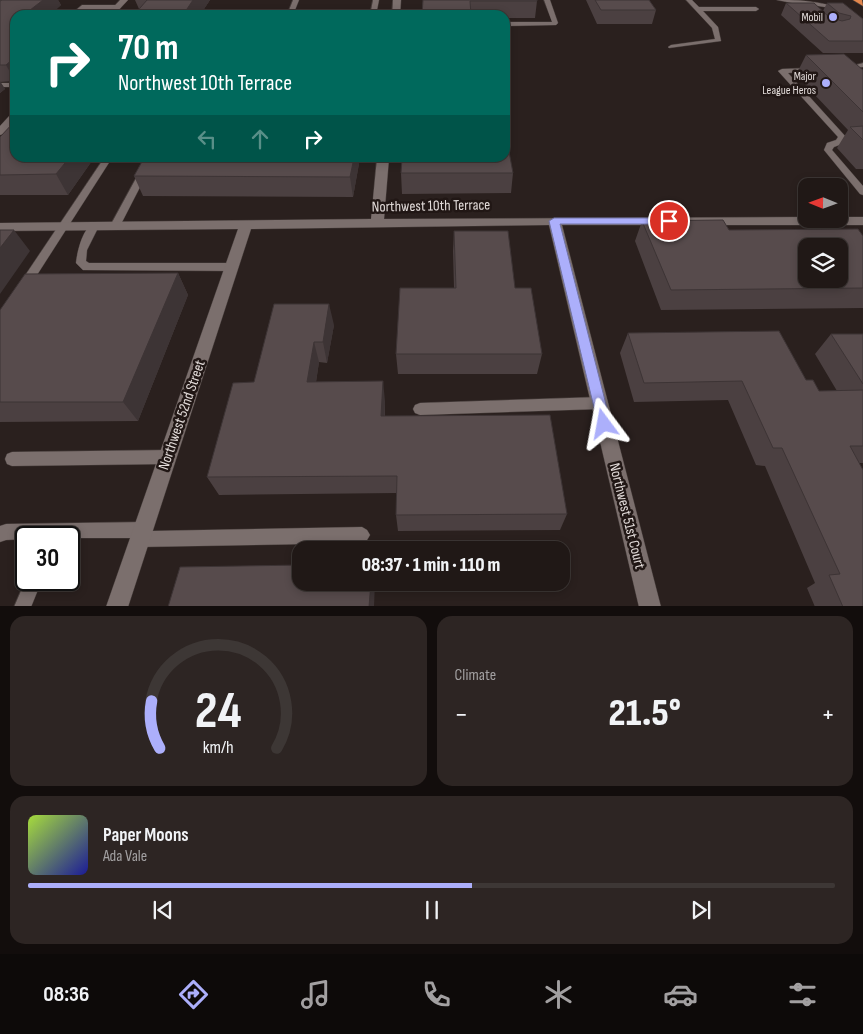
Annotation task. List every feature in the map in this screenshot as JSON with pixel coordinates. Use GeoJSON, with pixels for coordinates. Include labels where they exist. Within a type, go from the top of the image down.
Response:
{"type":"FeatureCollection","features":[{"type":"Feature","properties":{"kind":"highway"},"geometry":{"type":"LineString","coordinates":[[857,0],[863,4]]}},
{"type":"Feature","properties":{"kind":"street"},"geometry":{"type":"LineString","coordinates":[[115,10],[124,0]]}},
{"type":"Feature","properties":{"kind":"street"},"geometry":{"type":"LineString","coordinates":[[0,132],[10,122]]}},
{"type":"Feature","properties":{"kind":"street"},"geometry":{"type":"LineString","coordinates":[[377,223],[382,162]]}},
{"type":"Feature","properties":{"kind":"street","name":"Northwest 10th Terrace"},"geometry":{"type":"LineString","coordinates":[[0,227],[554,221],[862,221]]}},
{"type":"Feature","properties":{"kind":"street","name":"Northwest 51st Court"},"geometry":{"type":"LineString","coordinates":[[554,221],[650,606]]}},
{"type":"Feature","properties":{"kind":"street","name":"Northwest 52nd Street"},"geometry":{"type":"LineString","coordinates":[[117,606],[246,224]]}},
{"type":"Feature","properties":{"kind":"lane"},"geometry":{"type":"LineString","coordinates":[[510,24],[554,24],[547,0]]}},
{"type":"Feature","properties":{"kind":"lane"},"geometry":{"type":"LineString","coordinates":[[671,47],[719,40],[715,27],[689,0]]}},
{"type":"Feature","properties":{"kind":"lane"},"geometry":{"type":"LineString","coordinates":[[780,0],[823,3],[846,10],[863,10]]}},
{"type":"Feature","properties":{"kind":"lane"},"geometry":{"type":"LineString","coordinates":[[799,2],[807,9]]}},
{"type":"Feature","properties":{"kind":"lane"},"geometry":{"type":"LineString","coordinates":[[79,10],[82,7],[118,7]]}},
{"type":"Feature","properties":{"kind":"lane"},"geometry":{"type":"LineString","coordinates":[[698,9],[756,9]]}},
{"type":"Feature","properties":{"kind":"lane"},"geometry":{"type":"LineString","coordinates":[[846,10],[863,24]]}},
{"type":"Feature","properties":{"kind":"lane"},"geometry":{"type":"LineString","coordinates":[[855,29],[863,29]]}},
{"type":"Feature","properties":{"kind":"lane"},"geometry":{"type":"LineString","coordinates":[[853,69],[852,66],[863,65]]}},
{"type":"Feature","properties":{"kind":"lane"},"geometry":{"type":"LineString","coordinates":[[844,69],[853,69],[863,78]]}},
{"type":"Feature","properties":{"kind":"lane"},"geometry":{"type":"LineString","coordinates":[[825,70],[782,71],[842,137],[839,142],[830,145],[828,150],[863,192]]}},
{"type":"Feature","properties":{"kind":"lane"},"geometry":{"type":"LineString","coordinates":[[16,298],[105,162]]}},
{"type":"Feature","properties":{"kind":"lane"},"geometry":{"type":"LineString","coordinates":[[115,226],[149,162]]}},
{"type":"Feature","properties":{"kind":"lane"},"geometry":{"type":"LineString","coordinates":[[94,226],[82,250],[81,263],[87,267],[232,267]]}},
{"type":"Feature","properties":{"kind":"lane"},"geometry":{"type":"LineString","coordinates":[[420,409],[600,404]]}},
{"type":"Feature","properties":{"kind":"lane"},"geometry":{"type":"LineString","coordinates":[[12,459],[168,457]]}},
{"type":"Feature","properties":{"kind":"lane"},"geometry":{"type":"LineString","coordinates":[[0,534],[15,532]]}},
{"type":"Feature","properties":{"kind":"lane"},"geometry":{"type":"LineString","coordinates":[[80,534],[362,535]]}},
{"type":"Feature","properties":{"kind":"lane"},"geometry":{"type":"LineString","coordinates":[[22,606],[29,591]]}},
{"type":"Feature","properties":{"kind":"building"},"geometry":{"type":"Polygon","coordinates":[[[43,0],[30,10],[10,10],[10,61],[6,65],[0,65],[0,1],[43,0]]]}},
{"type":"Feature","properties":{"kind":"building"},"geometry":{"type":"Polygon","coordinates":[[[147,0],[193,0],[186,10],[138,10],[147,0]]]}},
{"type":"Feature","properties":{"kind":"building"},"geometry":{"type":"Polygon","coordinates":[[[423,0],[537,0],[470,1],[471,10],[422,10],[423,0]]]}},
{"type":"Feature","properties":{"kind":"building"},"geometry":{"type":"Polygon","coordinates":[[[595,0],[649,0],[656,10],[601,10],[595,0]]]}},
{"type":"Feature","properties":{"kind":"building"},"geometry":{"type":"Polygon","coordinates":[[[786,3],[814,3],[829,17],[842,21],[850,19],[851,16],[839,13],[827,3],[843,3],[863,19],[863,41],[829,41],[786,3]]]}},
{"type":"Feature","properties":{"kind":"building"},"geometry":{"type":"Polygon","coordinates":[[[844,54],[863,70],[863,112],[806,55],[844,54]]]}},
{"type":"Feature","properties":{"kind":"building"},"geometry":{"type":"Polygon","coordinates":[[[10,126],[10,162],[66,162],[56,174],[0,175],[0,137],[10,126]]]}},
{"type":"Feature","properties":{"kind":"building"},"geometry":{"type":"Polygon","coordinates":[[[863,126],[863,140],[850,127],[863,126]]]}},
{"type":"Feature","properties":{"kind":"building"},"geometry":{"type":"Polygon","coordinates":[[[510,157],[513,173],[401,173],[402,162],[510,162],[510,157]]]}},
{"type":"Feature","properties":{"kind":"building"},"geometry":{"type":"Polygon","coordinates":[[[142,162],[353,162],[350,177],[134,176],[142,162]]]}},
{"type":"Feature","properties":{"kind":"building"},"geometry":{"type":"Polygon","coordinates":[[[723,220],[729,230],[858,229],[863,236],[863,288],[671,290],[642,221],[723,220]]]}},
{"type":"Feature","properties":{"kind":"building"},"geometry":{"type":"Polygon","coordinates":[[[0,230],[14,230],[0,248],[0,230]]]}},
{"type":"Feature","properties":{"kind":"building"},"geometry":{"type":"Polygon","coordinates":[[[454,231],[508,231],[515,288],[531,288],[542,354],[396,354],[400,288],[456,288],[454,231]]]}},
{"type":"Feature","properties":{"kind":"building"},"geometry":{"type":"Polygon","coordinates":[[[178,273],[123,402],[0,402],[0,310],[25,274],[178,273]]]}},
{"type":"Feature","properties":{"kind":"building"},"geometry":{"type":"Polygon","coordinates":[[[274,304],[329,304],[323,342],[314,342],[307,382],[383,381],[381,416],[550,415],[567,514],[396,515],[397,476],[207,477],[233,383],[254,382],[274,304]]]}},
{"type":"Feature","properties":{"kind":"building"},"geometry":{"type":"Polygon","coordinates":[[[779,331],[806,380],[813,380],[819,391],[863,390],[863,446],[850,446],[863,470],[863,606],[843,606],[829,575],[840,574],[782,448],[773,448],[742,381],[644,383],[628,333],[779,331]]]}},
{"type":"Feature","properties":{"kind":"building"},"geometry":{"type":"Polygon","coordinates":[[[831,334],[863,334],[863,384],[831,334]]]}},
{"type":"Feature","properties":{"kind":"building"},"geometry":{"type":"Polygon","coordinates":[[[292,565],[292,591],[370,591],[369,606],[168,606],[180,567],[292,565]]]}},
{"type":"Feature","properties":{"kind":"place","name":"Mobil"},"geometry":{"type":"Point","coordinates":[833,17]}},
{"type":"Feature","properties":{"kind":"place","name":"Major League Heros"},"geometry":{"type":"Point","coordinates":[826,83]}},
{"type":"Feature","properties":{"kind":"route"},"geometry":{"type":"LineString","coordinates":[[604,424],[554,221],[669,221]]}}]}
